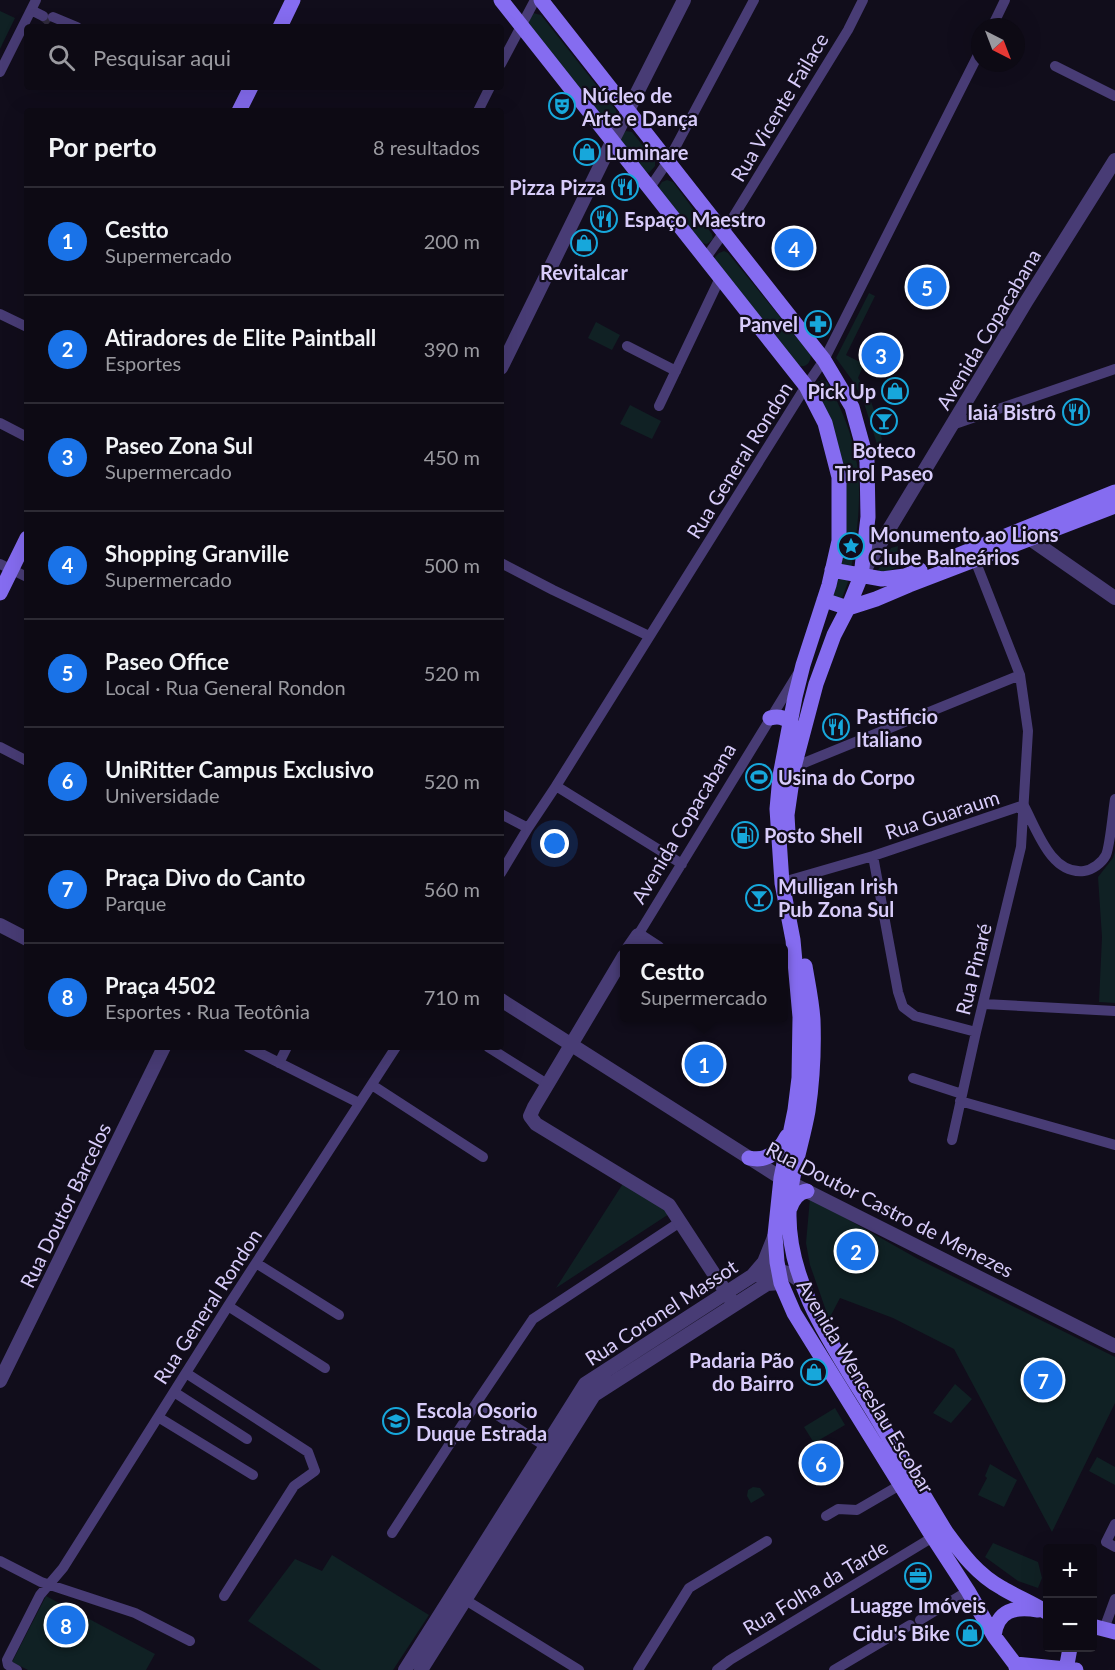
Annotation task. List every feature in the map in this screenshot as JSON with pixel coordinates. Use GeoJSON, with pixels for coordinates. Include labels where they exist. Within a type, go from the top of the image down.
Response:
{"type":"FeatureCollection","features":[{"type":"Feature","properties":{"kind":"main road"},"geometry":{"type":"LineString","coordinates":[[281,24],[293,0]]}},
{"type":"Feature","properties":{"kind":"main road","name":"Avenida Wenceslau Escobar"},"geometry":{"type":"LineString","coordinates":[[501,0],[806,386],[825,423],[839,477],[839,541],[795,697],[780,776],[777,809],[782,883],[794,940],[789,957],[800,1017],[801,1043],[786,1181],[776,1234],[779,1277],[794,1313],[968,1591],[1013,1668]]}},
{"type":"Feature","properties":{"kind":"main road","name":"Avenida Wenceslau Escobar"},"geometry":{"type":"LineString","coordinates":[[541,0],[824,360],[852,407],[867,461],[868,517],[861,576],[834,635],[816,684],[794,767],[787,815],[790,880],[813,1021],[808,1110],[786,1181],[794,1259],[819,1322],[946,1532],[977,1569],[1000,1587],[1043,1610]]}},
{"type":"Feature","properties":{"kind":"main road"},"geometry":{"type":"LineString","coordinates":[[240,108],[250,90]]}},
{"type":"Feature","properties":{"kind":"main road"},"geometry":{"type":"LineString","coordinates":[[1024,535],[1115,492]]}},
{"type":"Feature","properties":{"kind":"main road"},"geometry":{"type":"LineString","coordinates":[[824,600],[848,608],[876,599],[907,580],[1024,535],[1115,506]]}},
{"type":"Feature","properties":{"kind":"main road"},"geometry":{"type":"LineString","coordinates":[[0,593],[6,566],[24,542]]}},
{"type":"Feature","properties":{"kind":"main road"},"geometry":{"type":"LineString","coordinates":[[832,570],[882,579],[907,580]]}},
{"type":"Feature","properties":{"kind":"main road"},"geometry":{"type":"LineString","coordinates":[[770,718],[785,718],[790,722]]}},
{"type":"Feature","properties":{"kind":"main road"},"geometry":{"type":"LineString","coordinates":[[789,957],[806,974]]}},
{"type":"Feature","properties":{"kind":"main road"},"geometry":{"type":"LineString","coordinates":[[749,1158],[758,1160],[772,1155],[783,1145],[790,1131]]}},
{"type":"Feature","properties":{"kind":"main road"},"geometry":{"type":"LineString","coordinates":[[789,1214],[795,1197],[807,1191]]}},
{"type":"Feature","properties":{"kind":"main road"},"geometry":{"type":"LineString","coordinates":[[994,1636],[999,1620],[1014,1609],[1023,1607],[1043,1611]]}},
{"type":"Feature","properties":{"kind":"main road"},"geometry":{"type":"LineString","coordinates":[[1013,1668],[1069,1670],[1070,1652]]}},
{"type":"Feature","properties":{"kind":"street"},"geometry":{"type":"LineString","coordinates":[[504,58],[535,0]]}},
{"type":"Feature","properties":{"kind":"street"},"geometry":{"type":"LineString","coordinates":[[504,362],[684,0]]}},
{"type":"Feature","properties":{"kind":"street"},"geometry":{"type":"LineString","coordinates":[[650,189],[668,161],[754,0]]}},
{"type":"Feature","properties":{"kind":"street","name":"Rua Vicente Failace"},"geometry":{"type":"LineString","coordinates":[[705,259],[724,232],[848,30],[863,0]]}},
{"type":"Feature","properties":{"kind":"street"},"geometry":{"type":"LineString","coordinates":[[996,18],[1005,0]]}},
{"type":"Feature","properties":{"kind":"street"},"geometry":{"type":"LineString","coordinates":[[0,72],[33,5],[52,20]]}},
{"type":"Feature","properties":{"kind":"street"},"geometry":{"type":"LineString","coordinates":[[1055,66],[1115,96]]}},
{"type":"Feature","properties":{"kind":"street","name":"Rua General Rondon"},"geometry":{"type":"LineString","coordinates":[[504,868],[824,360],[971,69]]}},
{"type":"Feature","properties":{"kind":"street"},"geometry":{"type":"LineString","coordinates":[[480,108],[488,90]]}},
{"type":"Feature","properties":{"kind":"street","name":"Avenida Copacabana"},"geometry":{"type":"LineString","coordinates":[[861,576],[951,425],[1115,160]]}},
{"type":"Feature","properties":{"kind":"street"},"geometry":{"type":"LineString","coordinates":[[659,406],[720,278]]}},
{"type":"Feature","properties":{"kind":"street"},"geometry":{"type":"LineString","coordinates":[[0,314],[24,326]]}},
{"type":"Feature","properties":{"kind":"street"},"geometry":{"type":"LineString","coordinates":[[627,346],[676,371]]}},
{"type":"Feature","properties":{"kind":"street"},"geometry":{"type":"LineString","coordinates":[[951,425],[1115,369]]}},
{"type":"Feature","properties":{"kind":"street"},"geometry":{"type":"LineString","coordinates":[[0,417],[24,429]]}},
{"type":"Feature","properties":{"kind":"street"},"geometry":{"type":"LineString","coordinates":[[0,423],[24,435]]}},
{"type":"Feature","properties":{"kind":"street"},"geometry":{"type":"LineString","coordinates":[[868,517],[885,524],[895,518]]}},
{"type":"Feature","properties":{"kind":"street"},"geometry":{"type":"LineString","coordinates":[[1024,535],[1115,598]]}},
{"type":"Feature","properties":{"kind":"street","name":"Rua Guaraum"},"geometry":{"type":"LineString","coordinates":[[790,880],[873,856],[1024,805],[1028,731],[1020,675],[972,555]]}},
{"type":"Feature","properties":{"kind":"street"},"geometry":{"type":"LineString","coordinates":[[504,565],[649,636]]}},
{"type":"Feature","properties":{"kind":"street"},"geometry":{"type":"LineString","coordinates":[[6,566],[24,575]]}},
{"type":"Feature","properties":{"kind":"street","name":"Avenida Copacabana"},"geometry":{"type":"LineString","coordinates":[[632,944],[803,664]]}},
{"type":"Feature","properties":{"kind":"street"},"geometry":{"type":"LineString","coordinates":[[794,767],[1020,675]]}},
{"type":"Feature","properties":{"kind":"street","name":"Avenida Copacabana"},"geometry":{"type":"LineString","coordinates":[[770,718],[784,704],[804,694],[816,684]]}},
{"type":"Feature","properties":{"kind":"street"},"geometry":{"type":"LineString","coordinates":[[0,747],[24,759]]}},
{"type":"Feature","properties":{"kind":"street"},"geometry":{"type":"LineString","coordinates":[[556,786],[682,864]]}},
{"type":"Feature","properties":{"kind":"street"},"geometry":{"type":"LineString","coordinates":[[1024,805],[1049,853],[1059,865],[1074,871],[1086,871],[1098,865],[1107,854],[1115,799]]}},
{"type":"Feature","properties":{"kind":"street","name":"Rua Pinaré"},"geometry":{"type":"LineString","coordinates":[[952,1140],[1021,847],[1024,805]]}},
{"type":"Feature","properties":{"kind":"street"},"geometry":{"type":"LineString","coordinates":[[504,816],[528,828]]}},
{"type":"Feature","properties":{"kind":"street"},"geometry":{"type":"LineString","coordinates":[[873,856],[898,992],[903,1007],[915,1016],[976,1032]]}},
{"type":"Feature","properties":{"kind":"street"},"geometry":{"type":"LineString","coordinates":[[0,925],[24,937]]}},
{"type":"Feature","properties":{"kind":"street"},"geometry":{"type":"LineString","coordinates":[[638,935],[652,944]]}},
{"type":"Feature","properties":{"kind":"street"},"geometry":{"type":"LineString","coordinates":[[620,963],[530,1116],[536,1124],[669,1205],[730,1299]]}},
{"type":"Feature","properties":{"kind":"street","name":"Rua Doutor Castro de Menezes"},"geometry":{"type":"LineString","coordinates":[[504,1002],[786,1181],[1115,1346]]}},
{"type":"Feature","properties":{"kind":"street"},"geometry":{"type":"LineString","coordinates":[[984,1004],[1115,1011]]}},
{"type":"Feature","properties":{"kind":"street","name":"Rua Doutor Barcelos"},"geometry":{"type":"LineString","coordinates":[[0,1380],[163,1050]]}},
{"type":"Feature","properties":{"kind":"street"},"geometry":{"type":"LineString","coordinates":[[254,1050],[359,1103]]}},
{"type":"Feature","properties":{"kind":"street"},"geometry":{"type":"LineString","coordinates":[[279,1063],[286,1050]]}},
{"type":"Feature","properties":{"kind":"street","name":"Rua General Rondon"},"geometry":{"type":"LineString","coordinates":[[17,1670],[8,1665],[7,1660],[40,1595],[63,1568],[393,1050]]}},
{"type":"Feature","properties":{"kind":"street"},"geometry":{"type":"LineString","coordinates":[[493,1050],[547,1084]]}},
{"type":"Feature","properties":{"kind":"street"},"geometry":{"type":"LineString","coordinates":[[913,1078],[961,1097],[1115,1145]]}},
{"type":"Feature","properties":{"kind":"street"},"geometry":{"type":"LineString","coordinates":[[372,1084],[483,1157]]}},
{"type":"Feature","properties":{"kind":"street"},"geometry":{"type":"LineString","coordinates":[[392,1533],[533,1319],[680,1222]]}},
{"type":"Feature","properties":{"kind":"street"},"geometry":{"type":"LineString","coordinates":[[752,1276],[764,1262],[776,1234]]}},
{"type":"Feature","properties":{"kind":"street"},"geometry":{"type":"LineString","coordinates":[[256,1263],[339,1315]]}},
{"type":"Feature","properties":{"kind":"street","name":"Rua Coronel Massot"},"geometry":{"type":"LineString","coordinates":[[405,1670],[459,1596],[594,1395],[730,1299],[752,1276],[767,1272],[779,1277]]}},
{"type":"Feature","properties":{"kind":"street"},"geometry":{"type":"LineString","coordinates":[[779,1277],[791,1274],[803,1285]]}},
{"type":"Feature","properties":{"kind":"street","name":"Rua Coronel Massot"},"geometry":{"type":"LineString","coordinates":[[421,1670],[459,1596],[545,1446],[585,1384],[730,1299],[779,1277]]}},
{"type":"Feature","properties":{"kind":"street"},"geometry":{"type":"LineString","coordinates":[[228,1306],[325,1368]]}},
{"type":"Feature","properties":{"kind":"street"},"geometry":{"type":"LineString","coordinates":[[186,1373],[308,1452],[315,1471],[294,1486],[224,1596]]}},
{"type":"Feature","properties":{"kind":"street"},"geometry":{"type":"LineString","coordinates":[[174,1392],[247,1439]]}},
{"type":"Feature","properties":{"kind":"street"},"geometry":{"type":"LineString","coordinates":[[477,1402],[545,1446]]}},
{"type":"Feature","properties":{"kind":"street"},"geometry":{"type":"LineString","coordinates":[[158,1417],[253,1475]]}},
{"type":"Feature","properties":{"kind":"street"},"geometry":{"type":"LineString","coordinates":[[826,1516],[838,1509],[857,1510],[900,1485]]}},
{"type":"Feature","properties":{"kind":"street"},"geometry":{"type":"LineString","coordinates":[[1115,1524],[1106,1542],[1115,1547]]}},
{"type":"Feature","properties":{"kind":"street","name":"Rua Folha da Tarde"},"geometry":{"type":"LineString","coordinates":[[717,1670],[933,1537]]}},
{"type":"Feature","properties":{"kind":"street"},"geometry":{"type":"LineString","coordinates":[[638,1670],[689,1588],[766,1541]]}},
{"type":"Feature","properties":{"kind":"street"},"geometry":{"type":"LineString","coordinates":[[0,1562],[50,1585],[135,1613],[190,1641]]}},
{"type":"Feature","properties":{"kind":"street"},"geometry":{"type":"LineString","coordinates":[[834,1670],[968,1591]]}},
{"type":"Feature","properties":{"kind":"street"},"geometry":{"type":"LineString","coordinates":[[459,1596],[579,1670]]}},
{"type":"Feature","properties":{"kind":"street"},"geometry":{"type":"LineString","coordinates":[[1104,1629],[1115,1599]]}},
{"type":"Feature","properties":{"kind":"shaded area"},"geometry":{"type":"Polygon","coordinates":[[[0,11],[15,18],[0,49],[0,11]]]}},
{"type":"Feature","properties":{"kind":"shaded area"},"geometry":{"type":"Polygon","coordinates":[[[533,13],[541,15],[616,110],[617,118],[610,123],[603,120],[529,28],[528,20],[533,13]]]}},
{"type":"Feature","properties":{"kind":"shaded area"},"geometry":{"type":"Polygon","coordinates":[[[626,131],[632,132],[655,161],[655,166],[649,173],[643,171],[620,143],[620,137],[626,131]]]}},
{"type":"Feature","properties":{"kind":"shaded area"},"geometry":{"type":"Polygon","coordinates":[[[667,180],[673,182],[712,234],[713,239],[707,244],[701,243],[658,188],[662,182],[667,180]]]}},
{"type":"Feature","properties":{"kind":"shaded area"},"geometry":{"type":"Polygon","coordinates":[[[724,251],[811,355],[806,365],[796,365],[715,262],[715,257],[724,251]]]}},
{"type":"Feature","properties":{"kind":"shaded area"},"geometry":{"type":"Polygon","coordinates":[[[869,293],[875,296],[846,355],[864,364],[858,378],[870,399],[882,439],[878,447],[863,400],[836,358],[869,293]]]}},
{"type":"Feature","properties":{"kind":"shaded area"},"geometry":{"type":"Polygon","coordinates":[[[596,322],[620,335],[612,350],[588,338],[596,322]]]}},
{"type":"Feature","properties":{"kind":"shaded area"},"geometry":{"type":"Polygon","coordinates":[[[822,380],[827,382],[842,411],[853,442],[857,464],[858,516],[851,569],[839,567],[845,542],[814,387],[822,380]]]}},
{"type":"Feature","properties":{"kind":"shaded area"},"geometry":{"type":"Polygon","coordinates":[[[630,405],[661,421],[652,439],[620,424],[630,405]]]}},
{"type":"Feature","properties":{"kind":"shaded area"},"geometry":{"type":"Polygon","coordinates":[[[898,546],[897,555],[904,558],[900,566],[883,573],[878,570],[891,548],[898,546]]]}},
{"type":"Feature","properties":{"kind":"shaded area"},"geometry":{"type":"Polygon","coordinates":[[[839,577],[846,578],[848,582],[840,600],[832,597],[839,577]]]}},
{"type":"Feature","properties":{"kind":"shaded area"},"geometry":{"type":"Polygon","coordinates":[[[1115,851],[1115,1003],[1099,1002],[1102,937],[1098,877],[1113,858],[1115,851]]]}},
{"type":"Feature","properties":{"kind":"shaded area"},"geometry":{"type":"Polygon","coordinates":[[[624,1182],[658,1202],[669,1214],[556,1288],[624,1182]]]}},
{"type":"Feature","properties":{"kind":"shaded area"},"geometry":{"type":"Polygon","coordinates":[[[810,1198],[918,1259],[1115,1357],[1115,1403],[1052,1532],[954,1349],[893,1318],[840,1298],[829,1319],[810,1265],[806,1243],[810,1198]]]}},
{"type":"Feature","properties":{"kind":"shaded area"},"geometry":{"type":"Polygon","coordinates":[[[955,1384],[972,1399],[951,1423],[933,1413],[955,1384]]]}},
{"type":"Feature","properties":{"kind":"shaded area"},"geometry":{"type":"Polygon","coordinates":[[[835,1408],[845,1425],[814,1443],[804,1427],[835,1408]]]}},
{"type":"Feature","properties":{"kind":"shaded area"},"geometry":{"type":"Polygon","coordinates":[[[1097,1457],[1115,1467],[1115,1485],[1089,1471],[1097,1457]]]}},
{"type":"Feature","properties":{"kind":"shaded area"},"geometry":{"type":"Polygon","coordinates":[[[990,1464],[1017,1480],[1004,1507],[978,1495],[987,1478],[985,1476],[990,1464]]]}},
{"type":"Feature","properties":{"kind":"shaded area"},"geometry":{"type":"Polygon","coordinates":[[[753,1487],[760,1488],[765,1495],[751,1503],[747,1496],[748,1490],[753,1487]]]}},
{"type":"Feature","properties":{"kind":"shaded area"},"geometry":{"type":"Polygon","coordinates":[[[993,1543],[1038,1562],[1042,1578],[1038,1588],[1018,1581],[985,1557],[993,1543]]]}},
{"type":"Feature","properties":{"kind":"shaded area"},"geometry":{"type":"Polygon","coordinates":[[[332,1555],[429,1615],[393,1670],[321,1670],[248,1621],[295,1559],[322,1571],[332,1555]]]}},
{"type":"Feature","properties":{"kind":"shaded area"},"geometry":{"type":"Polygon","coordinates":[[[46,1596],[155,1654],[146,1670],[28,1670],[12,1662],[46,1596]]]}},
{"type":"Feature","properties":{"kind":"tunnel"},"geometry":{"type":"LineString","coordinates":[[43,16],[50,22]]}},
{"type":"Feature","properties":{"kind":"place","name":"Núcleo de Arte e Dança"},"geometry":{"type":"Point","coordinates":[562,106]}},
{"type":"Feature","properties":{"kind":"place","name":"Luminare"},"geometry":{"type":"Point","coordinates":[587,152]}},
{"type":"Feature","properties":{"kind":"place","name":"Pizza Pizza"},"geometry":{"type":"Point","coordinates":[625,187]}},
{"type":"Feature","properties":{"kind":"place","name":"Espaço Maestro"},"geometry":{"type":"Point","coordinates":[604,219]}},
{"type":"Feature","properties":{"kind":"place","name":"Revitalcar"},"geometry":{"type":"Point","coordinates":[584,243]}},
{"type":"Feature","properties":{"kind":"place","name":"Shopping Granville"},"geometry":{"type":"Point","coordinates":[794,248]}},
{"type":"Feature","properties":{"kind":"place","name":"Paseo Office"},"geometry":{"type":"Point","coordinates":[927,287]}},
{"type":"Feature","properties":{"kind":"place","name":"Panvel"},"geometry":{"type":"Point","coordinates":[818,324]}},
{"type":"Feature","properties":{"kind":"place","name":"Paseo Zona Sul"},"geometry":{"type":"Point","coordinates":[881,355]}},
{"type":"Feature","properties":{"kind":"place","name":"Pick Up"},"geometry":{"type":"Point","coordinates":[895,391]}},
{"type":"Feature","properties":{"kind":"place","name":"Iaiá Bistrô"},"geometry":{"type":"Point","coordinates":[1076,412]}},
{"type":"Feature","properties":{"kind":"place","name":"Boteco Tirol Paseo"},"geometry":{"type":"Point","coordinates":[884,421]}},
{"type":"Feature","properties":{"kind":"place","name":"Monumento ao Lions Clube Balneários"},"geometry":{"type":"Point","coordinates":[851,546]}},
{"type":"Feature","properties":{"kind":"place","name":"Pastificio Italiano"},"geometry":{"type":"Point","coordinates":[836,727]}},
{"type":"Feature","properties":{"kind":"place","name":"Usina do Corpo"},"geometry":{"type":"Point","coordinates":[759,777]}},
{"type":"Feature","properties":{"kind":"place","name":"Posto Shell"},"geometry":{"type":"Point","coordinates":[745,835]}},
{"type":"Feature","properties":{"kind":"place","name":"Mulligan Irish Pub Zona Sul"},"geometry":{"type":"Point","coordinates":[759,898]}},
{"type":"Feature","properties":{"kind":"place","name":"Cestto"},"geometry":{"type":"Point","coordinates":[704,1064]}},
{"type":"Feature","properties":{"kind":"place","name":"Atiradores de Elite Paintball"},"geometry":{"type":"Point","coordinates":[856,1251]}},
{"type":"Feature","properties":{"kind":"place","name":"Padaria Pão do Bairro"},"geometry":{"type":"Point","coordinates":[814,1372]}},
{"type":"Feature","properties":{"kind":"place","name":"Praça Divo do Canto"},"geometry":{"type":"Point","coordinates":[1043,1380]}},
{"type":"Feature","properties":{"kind":"place","name":"Escola Osorio Duque Estrada"},"geometry":{"type":"Point","coordinates":[396,1421]}},
{"type":"Feature","properties":{"kind":"place","name":"UniRitter Campus Exclusivo"},"geometry":{"type":"Point","coordinates":[821,1463]}},
{"type":"Feature","properties":{"kind":"place","name":"Luagge Imóveis"},"geometry":{"type":"Point","coordinates":[918,1576]}},
{"type":"Feature","properties":{"kind":"place","name":"Praça 4502"},"geometry":{"type":"Point","coordinates":[66,1625]}},
{"type":"Feature","properties":{"kind":"place","name":"Cidu's Bike"},"geometry":{"type":"Point","coordinates":[970,1633]}}]}
